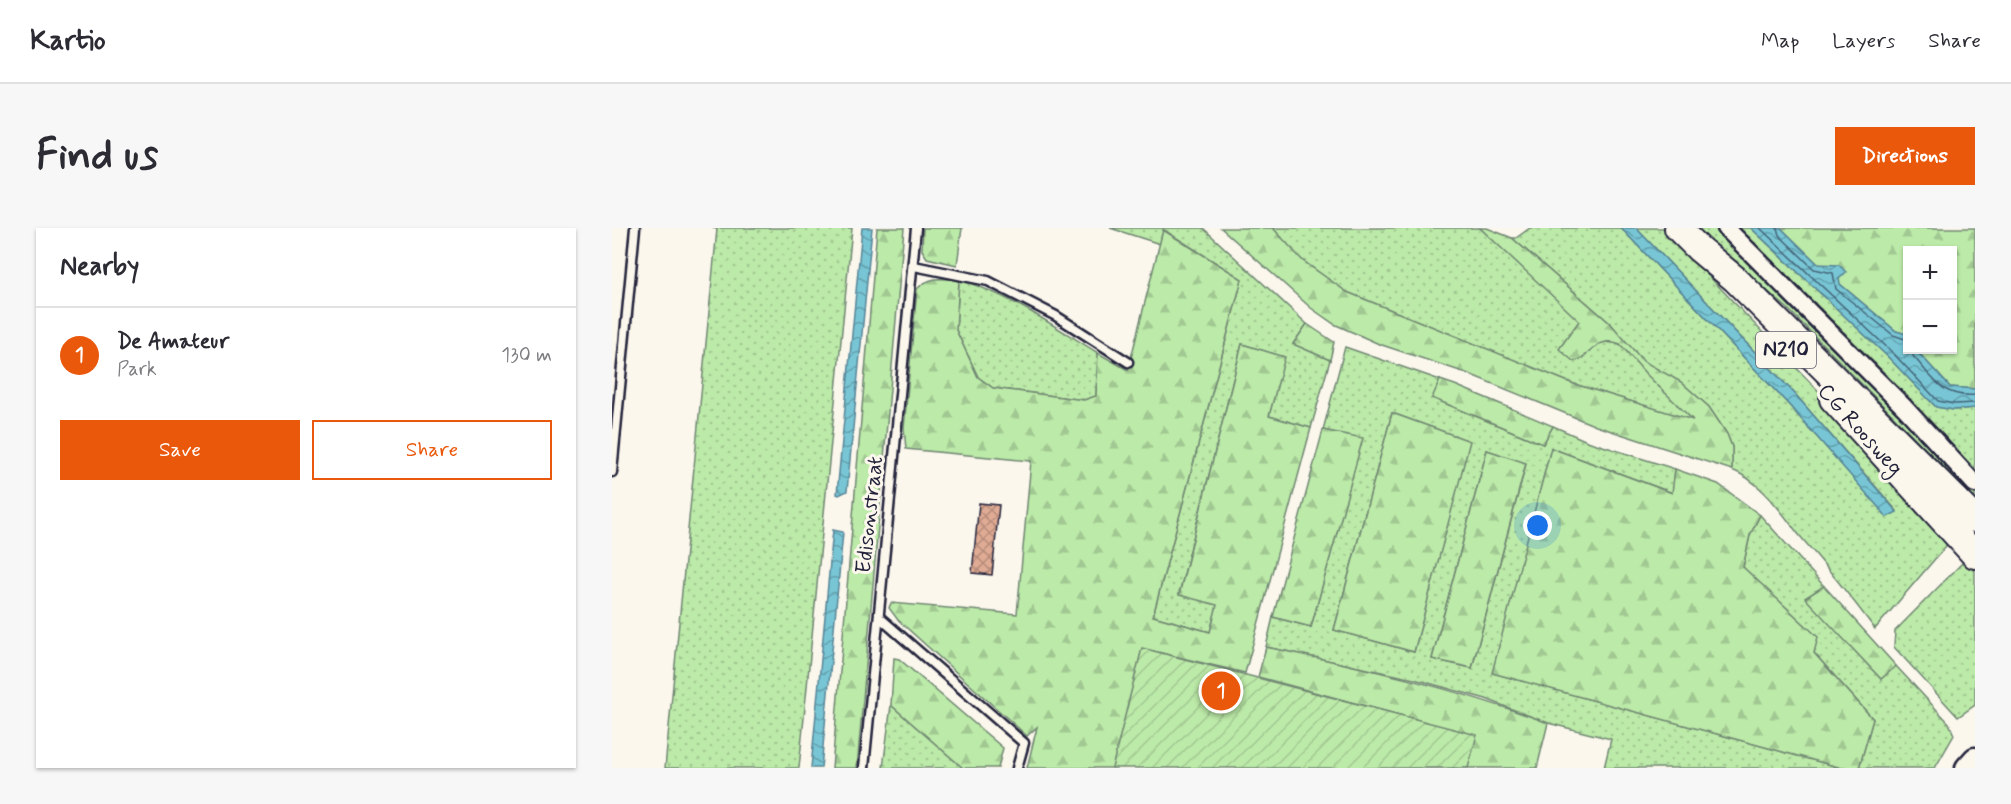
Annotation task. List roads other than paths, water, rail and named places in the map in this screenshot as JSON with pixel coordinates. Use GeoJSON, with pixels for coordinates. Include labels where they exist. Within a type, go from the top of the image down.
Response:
{"type":"FeatureCollection","features":[{"type":"Feature","properties":{"kind":"main road","name":"CG Roosweg"},"geometry":{"type":"LineString","coordinates":[[1678,228],[1735,279],[1975,519]]}},
{"type":"Feature","properties":{"kind":"main road","name":"CG Roosweg"},"geometry":{"type":"LineString","coordinates":[[1699,249],[1725,284],[1975,555]]}},
{"type":"Feature","properties":{"kind":"main road"},"geometry":{"type":"LineString","coordinates":[[1967,768],[1975,759]]}},
{"type":"Feature","properties":{"kind":"street"},"geometry":{"type":"LineString","coordinates":[[1726,228],[1868,370],[1975,484]]}},
{"type":"Feature","properties":{"kind":"lane"},"geometry":{"type":"LineString","coordinates":[[612,472],[635,228]]}},
{"type":"Feature","properties":{"kind":"lane","name":"Edisonstraat"},"geometry":{"type":"LineString","coordinates":[[864,768],[916,228]]}},
{"type":"Feature","properties":{"kind":"lane"},"geometry":{"type":"LineString","coordinates":[[914,266],[988,281],[1056,316],[1128,362]]}},
{"type":"Feature","properties":{"kind":"lane"},"geometry":{"type":"LineString","coordinates":[[879,617],[1024,743],[1017,768]]}},
{"type":"Feature","properties":{"kind":"water"},"geometry":{"type":"Polygon","coordinates":[[[862,228],[872,228],[847,491],[839,495],[837,494],[862,228]]]}},
{"type":"Feature","properties":{"kind":"water"},"geometry":{"type":"Polygon","coordinates":[[[1621,228],[1636,228],[1795,394],[1897,512],[1887,517],[1788,404],[1621,228]]]}},
{"type":"Feature","properties":{"kind":"water"},"geometry":{"type":"Polygon","coordinates":[[[1751,228],[1781,228],[1818,264],[1839,265],[1846,272],[1839,279],[1840,284],[1896,331],[1903,333],[1903,354],[1920,354],[1950,387],[1975,389],[1975,408],[1954,410],[1936,407],[1888,357],[1751,228]]]}},
{"type":"Feature","properties":{"kind":"water"},"geometry":{"type":"Polygon","coordinates":[[[833,530],[843,532],[821,768],[811,768],[833,530]]]}},
{"type":"Feature","properties":{"kind":"place","name":"De Amateur"},"geometry":{"type":"Point","coordinates":[1221,691]}}]}
